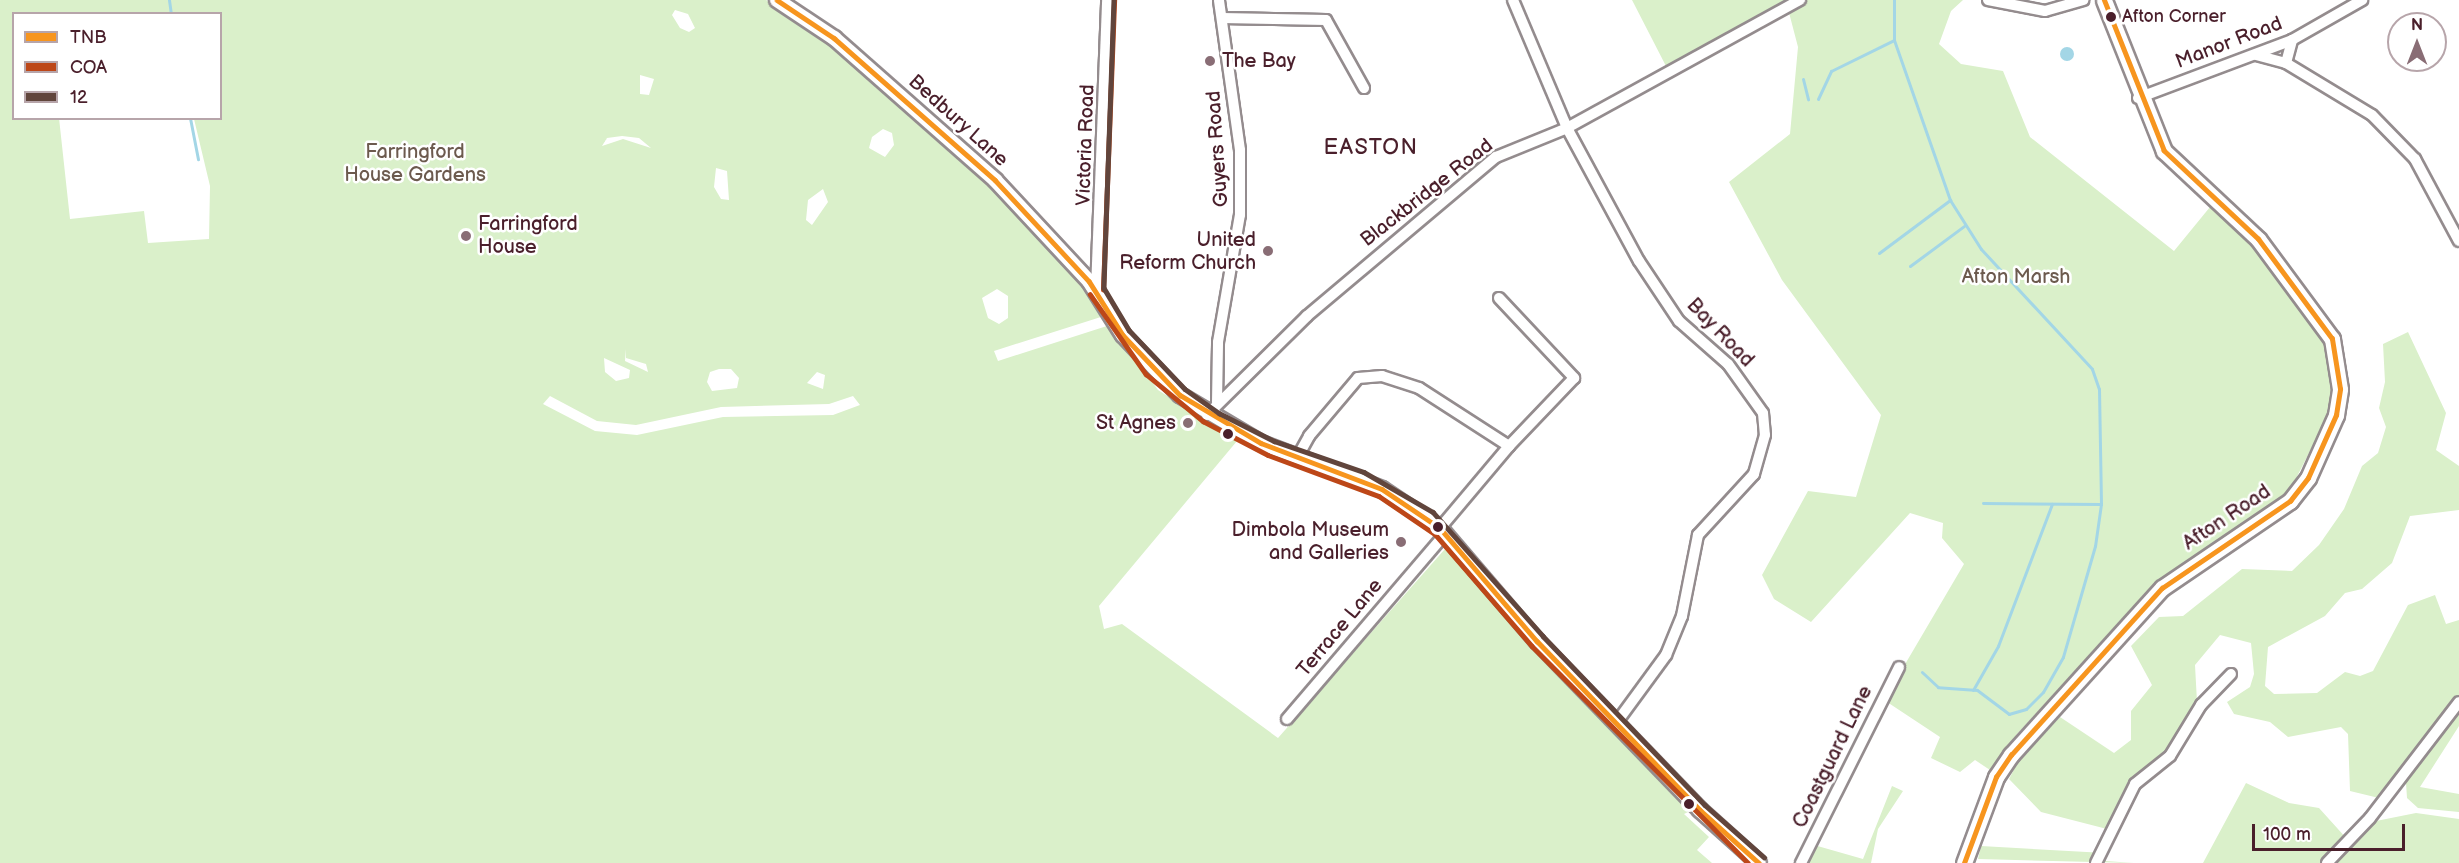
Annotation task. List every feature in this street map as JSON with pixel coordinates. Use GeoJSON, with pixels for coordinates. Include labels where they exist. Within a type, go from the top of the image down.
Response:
{"type":"FeatureCollection","features":[{"type":"Feature","properties":{"kind":"main road","name":"Afton Road"},"geometry":{"type":"LineString","coordinates":[[1964,863],[1996,777],[2011,755],[2162,588],[2290,501],[2308,478],[2336,415],[2340,389],[2332,339],[2258,239],[2164,151],[2138,98],[2104,0]]}},
{"type":"Feature","properties":{"kind":"street","name":"Bedbury Lane"},"geometry":{"type":"LineString","coordinates":[[777,0],[834,38],[995,180],[1096,290],[1147,363],[1207,414],[1298,458],[1382,489],[1443,531],[1537,641],[1700,810],[1759,863]]}},
{"type":"Feature","properties":{"kind":"street","name":"Victoria Road"},"geometry":{"type":"LineString","coordinates":[[1096,290],[1107,0]]}},
{"type":"Feature","properties":{"kind":"street","name":"Guyers Road"},"geometry":{"type":"LineString","coordinates":[[1216,402],[1217,352],[1240,215],[1240,150],[1219,0]]}},
{"type":"Feature","properties":{"kind":"street","name":"Bay Road"},"geometry":{"type":"LineString","coordinates":[[1513,0],[1567,128],[1639,261],[1679,321],[1728,364],[1763,413],[1765,435],[1754,474],[1698,535],[1682,616],[1666,655],[1617,722]]}},
{"type":"Feature","properties":{"kind":"street","name":"Blackbridge Road"},"geometry":{"type":"LineString","coordinates":[[1207,414],[1216,402],[1374,257],[1496,157],[1567,128],[1800,0]]}},
{"type":"Feature","properties":{"kind":"street"},"geometry":{"type":"LineString","coordinates":[[1988,0],[2045,11],[2084,0]]}},
{"type":"Feature","properties":{"kind":"street","name":"Manor Road"},"geometry":{"type":"LineString","coordinates":[[2138,98],[2256,55],[2292,39],[2362,0]]}},
{"type":"Feature","properties":{"kind":"street"},"geometry":{"type":"LineString","coordinates":[[1222,18],[1326,20],[1364,88]]}},
{"type":"Feature","properties":{"kind":"street"},"geometry":{"type":"LineString","coordinates":[[2286,63],[2292,39]]}},
{"type":"Feature","properties":{"kind":"street"},"geometry":{"type":"LineString","coordinates":[[2256,55],[2286,63],[2372,115],[2415,159],[2459,242]]}},
{"type":"Feature","properties":{"kind":"street","name":"Terrace Lane"},"geometry":{"type":"LineString","coordinates":[[1287,719],[1443,531],[1509,446],[1574,378],[1499,298]]}},
{"type":"Feature","properties":{"kind":"street"},"geometry":{"type":"LineString","coordinates":[[1298,458],[1309,436],[1358,378],[1370,375],[1448,402],[1509,446]]}},
{"type":"Feature","properties":{"kind":"street","name":"Coastguard Lane"},"geometry":{"type":"LineString","coordinates":[[1801,863],[1899,667]]}},
{"type":"Feature","properties":{"kind":"street"},"geometry":{"type":"LineString","coordinates":[[2096,863],[2135,784],[2170,756],[2200,705],[2231,674]]}},
{"type":"Feature","properties":{"kind":"street"},"geometry":{"type":"LineString","coordinates":[[2327,863],[2370,818],[2459,702]]}},
{"type":"Feature","properties":{"kind":"green space","name":"Farringford House Gardens"},"geometry":{"type":"Polygon","coordinates":[[[0,0],[766,0],[811,25],[996,185],[1094,292],[1104,316],[994,351],[998,361],[1110,325],[1158,390],[1237,441],[1099,606],[1104,629],[1122,624],[1278,738],[1445,549],[1454,553],[1521,637],[1694,809],[1684,814],[1709,837],[1697,850],[1712,863],[0,863],[0,0]],[[675,10],[672,15],[680,28],[689,32],[695,28],[688,14],[675,10]],[[12,12],[12,120],[59,120],[70,219],[144,211],[148,243],[209,239],[210,186],[194,120],[222,120],[222,12],[12,12]],[[640,75],[640,94],[649,95],[654,79],[640,75]],[[883,129],[872,137],[869,148],[885,157],[894,145],[892,133],[883,129]],[[622,136],[607,138],[602,146],[623,139],[651,148],[639,138],[622,136]],[[716,168],[714,187],[721,199],[729,200],[727,171],[716,168]],[[823,189],[808,200],[806,220],[812,225],[828,202],[823,189]],[[997,289],[982,298],[988,318],[999,324],[1008,318],[1008,296],[997,289]],[[626,349],[625,361],[648,372],[646,364],[626,358],[626,349]],[[604,358],[605,372],[616,381],[629,378],[630,370],[604,358]],[[719,369],[710,372],[707,382],[712,391],[737,388],[739,378],[731,369],[719,369]],[[817,372],[807,383],[823,389],[825,375],[817,372]],[[550,396],[543,404],[595,431],[637,435],[723,417],[833,415],[860,405],[853,396],[829,404],[721,407],[636,425],[597,421],[550,396]]]}},
{"type":"Feature","properties":{"kind":"green space","name":"Afton Marsh"},"geometry":{"type":"Polygon","coordinates":[[[1632,0],[1963,0],[1951,11],[1939,44],[1961,64],[2003,71],[2030,137],[2174,251],[2210,207],[2255,245],[2324,342],[2331,361],[2331,410],[2288,494],[2260,520],[2157,582],[2017,734],[1993,772],[1975,760],[1960,772],[1931,758],[1940,737],[1884,700],[1964,564],[1942,538],[1943,523],[1910,513],[1811,622],[1774,599],[1762,575],[1808,491],[1856,497],[1881,415],[1782,280],[1729,182],[1790,134],[1798,47],[1787,5],[1668,70],[1632,0]]]}},
{"type":"Feature","properties":{"kind":"green space"},"geometry":{"type":"Polygon","coordinates":[[[2408,332],[2446,413],[2436,450],[2459,466],[2459,510],[2410,516],[2392,563],[2362,589],[2345,593],[2325,616],[2268,647],[2265,686],[2274,694],[2317,693],[2345,672],[2360,676],[2373,671],[2408,605],[2435,595],[2446,624],[2459,620],[2459,726],[2420,787],[2459,794],[2459,812],[2418,808],[2407,798],[2405,768],[2383,799],[2350,791],[2348,734],[2341,727],[2288,737],[2270,722],[2234,714],[2227,702],[2250,687],[2254,674],[2251,643],[2220,635],[2195,665],[2197,702],[2166,753],[2131,782],[2107,829],[2041,812],[2009,779],[2018,762],[2060,717],[2114,753],[2131,740],[2131,711],[2152,685],[2131,646],[2159,617],[2183,616],[2242,569],[2292,571],[2319,545],[2344,509],[2362,466],[2378,453],[2386,427],[2379,408],[2385,382],[2383,344],[2408,332]]]}},
{"type":"Feature","properties":{"kind":"green space"},"geometry":{"type":"Polygon","coordinates":[[[2246,783],[2289,803],[2319,808],[2347,839],[2322,863],[2203,863],[2246,783]]]}},
{"type":"Feature","properties":{"kind":"green space"},"geometry":{"type":"Polygon","coordinates":[[[1892,786],[1903,791],[1878,829],[1871,863],[1805,863],[1814,845],[1863,859],[1892,786]]]}},
{"type":"Feature","properties":{"kind":"green space"},"geometry":{"type":"Polygon","coordinates":[[[2416,813],[2459,819],[2459,863],[2332,863],[2371,822],[2416,813]]]}},
{"type":"Feature","properties":{"kind":"green space"},"geometry":{"type":"Polygon","coordinates":[[[1981,846],[2105,853],[2106,861],[2134,863],[1978,859],[1981,846]]]}},
{"type":"Feature","properties":{"kind":"water"},"geometry":{"type":"Polygon","coordinates":[[[2067,47],[2072,49],[2074,54],[2072,59],[2067,61],[2062,59],[2060,54],[2062,49],[2067,47]]]}},
{"type":"Feature","properties":{"kind":"waterway"},"geometry":{"type":"LineString","coordinates":[[169,0],[171,12]]}},
{"type":"Feature","properties":{"kind":"waterway"},"geometry":{"type":"LineString","coordinates":[[1894,0],[1894,40],[1950,200],[1981,249],[2092,369],[2099,389],[2101,504],[2095,546],[2063,657],[2043,692],[2026,709],[2009,714],[1977,690],[1938,687],[1922,672]]}},
{"type":"Feature","properties":{"kind":"waterway"},"geometry":{"type":"LineString","coordinates":[[1818,99],[1831,71],[1894,40]]}},
{"type":"Feature","properties":{"kind":"waterway"},"geometry":{"type":"LineString","coordinates":[[1803,79],[1808,99]]}},
{"type":"Feature","properties":{"kind":"waterway"},"geometry":{"type":"LineString","coordinates":[[190,120],[198,159]]}},
{"type":"Feature","properties":{"kind":"waterway"},"geometry":{"type":"LineString","coordinates":[[1879,253],[1950,200]]}},
{"type":"Feature","properties":{"kind":"waterway"},"geometry":{"type":"LineString","coordinates":[[1910,266],[1964,226]]}},
{"type":"Feature","properties":{"kind":"waterway"},"geometry":{"type":"LineString","coordinates":[[1983,503],[2101,504]]}},
{"type":"Feature","properties":{"kind":"waterway"},"geometry":{"type":"LineString","coordinates":[[1973,690],[1998,646],[2052,504]]}},
{"type":"Feature","properties":{"kind":"transit line","name":"TNB"},"geometry":{"type":"LineString","coordinates":[[777,0],[834,38],[995,180],[1089,281],[1123,335],[1180,395],[1261,443],[1382,489],[1440,528],[1537,641],[1700,810],[1759,863]]}},
{"type":"Feature","properties":{"kind":"transit line","name":"COA"},"geometry":{"type":"LineString","coordinates":[[1103,290],[1114,0]]}},
{"type":"Feature","properties":{"kind":"transit line","name":"12"},"geometry":{"type":"LineString","coordinates":[[1114,0],[1104,288],[1129,330],[1185,389],[1219,413],[1274,441],[1364,472],[1433,512],[1543,636],[1705,805],[1764,857]]}},
{"type":"Feature","properties":{"kind":"transit line","name":"TNB"},"geometry":{"type":"LineString","coordinates":[[1964,863],[1996,777],[2011,755],[2162,588],[2290,501],[2308,478],[2336,415],[2340,389],[2332,339],[2258,239],[2164,151],[2104,0]]}},
{"type":"Feature","properties":{"kind":"transit line","name":"COA"},"geometry":{"type":"LineString","coordinates":[[1090,294],[1146,374],[1203,421],[1268,455],[1379,496],[1435,534],[1532,646],[1748,863]]}},
{"type":"Feature","properties":{"kind":"place","name":"Afton Corner"},"geometry":{"type":"Point","coordinates":[2111,17]}},
{"type":"Feature","properties":{"kind":"place","name":"The Bay"},"geometry":{"type":"Point","coordinates":[1210,61]}},
{"type":"Feature","properties":{"kind":"place","name":"Farringford House"},"geometry":{"type":"Point","coordinates":[466,236]}},
{"type":"Feature","properties":{"kind":"place","name":"United Reform Church"},"geometry":{"type":"Point","coordinates":[1268,251]}},
{"type":"Feature","properties":{"kind":"place","name":"St Agnes"},"geometry":{"type":"Point","coordinates":[1188,423]}},
{"type":"Feature","properties":{"kind":"place","name":"Dimbola Museum and Galleries"},"geometry":{"type":"Point","coordinates":[1401,542]}},
{"type":"Feature","properties":{"kind":"district","name":"EASTON"},"geometry":{"type":"Point","coordinates":[1371,148]}}]}
